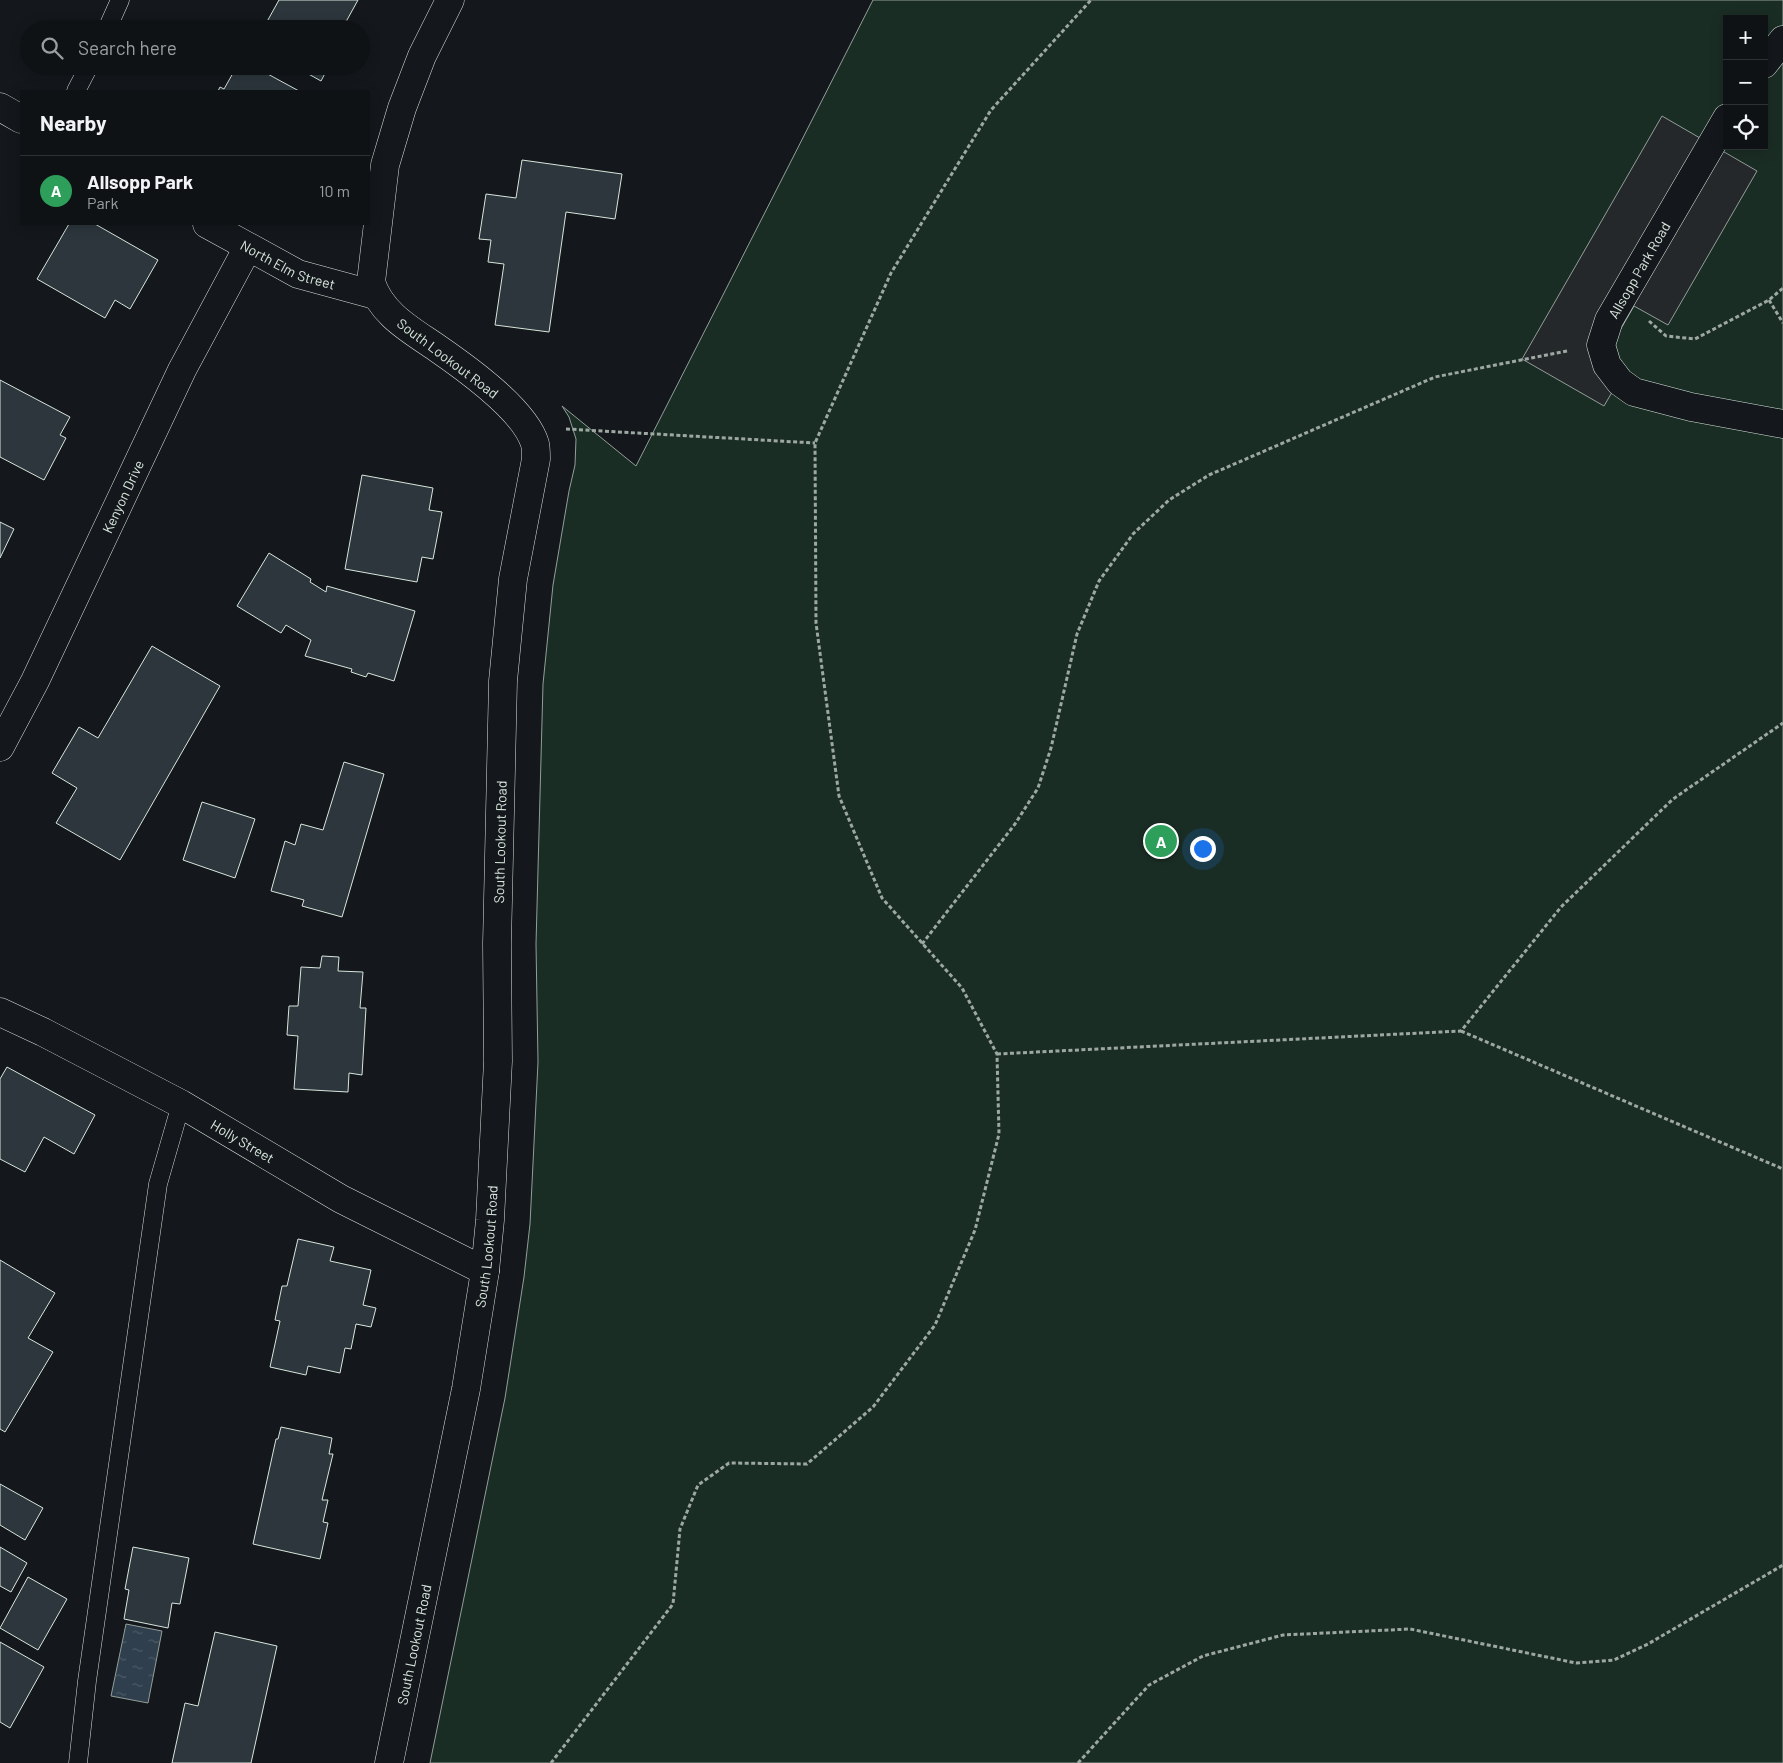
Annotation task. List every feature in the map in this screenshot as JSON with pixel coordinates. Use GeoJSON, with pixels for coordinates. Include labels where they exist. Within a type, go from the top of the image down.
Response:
{"type":"FeatureCollection","features":[{"type":"Feature","properties":{"kind":"street"},"geometry":{"type":"LineString","coordinates":[[375,295],[371,282],[385,165],[402,108],[422,56],[450,0]]}},
{"type":"Feature","properties":{"kind":"street"},"geometry":{"type":"LineString","coordinates":[[1767,60],[1783,40]]}},
{"type":"Feature","properties":{"kind":"street"},"geometry":{"type":"LineString","coordinates":[[0,107],[20,118]]}},
{"type":"Feature","properties":{"kind":"street","name":"Allsopp Park Road"},"geometry":{"type":"LineString","coordinates":[[1601,345],[1609,320],[1723,125]]}},
{"type":"Feature","properties":{"kind":"street","name":"North Elm Street"},"geometry":{"type":"LineString","coordinates":[[209,225],[298,274],[375,295]]}},
{"type":"Feature","properties":{"kind":"street","name":"Kenyon Drive"},"geometry":{"type":"LineString","coordinates":[[0,747],[35,682],[182,370],[248,247]]}},
{"type":"Feature","properties":{"kind":"street","name":"South Lookout Road"},"geometry":{"type":"LineString","coordinates":[[375,295],[386,310],[400,323],[451,357],[506,402],[527,427],[536,446],[536,459],[514,579],[503,681],[497,944],[498,1061],[490,1220],[485,1271],[466,1389],[389,1763]]}},
{"type":"Feature","properties":{"kind":"street"},"geometry":{"type":"LineString","coordinates":[[1601,345],[1607,365],[1620,382],[1634,392],[1691,407],[1783,424]]}},
{"type":"Feature","properties":{"kind":"street","name":"Holly Street"},"geometry":{"type":"LineString","coordinates":[[0,1012],[43,1032],[181,1104],[341,1199],[485,1271]]}},
{"type":"Feature","properties":{"kind":"lane"},"geometry":{"type":"LineString","coordinates":[[110,20],[120,0]]}},
{"type":"Feature","properties":{"kind":"lane"},"geometry":{"type":"LineString","coordinates":[[76,90],[84,75]]}},
{"type":"Feature","properties":{"kind":"lane"},"geometry":{"type":"LineString","coordinates":[[78,1763],[87,1682],[158,1184],[181,1104]]}},
{"type":"Feature","properties":{"kind":"path"},"geometry":{"type":"LineString","coordinates":[[550,1763],[673,1604],[680,1529],[698,1485],[729,1463],[808,1464],[873,1408],[934,1325],[975,1230],[999,1134],[998,1054],[962,988],[882,898],[840,796],[816,623],[815,442],[892,273],[991,110],[1091,0]]}},
{"type":"Feature","properties":{"kind":"path"},"geometry":{"type":"LineString","coordinates":[[1622,298],[1666,336],[1695,339],[1769,300],[1783,288]]}},
{"type":"Feature","properties":{"kind":"path"},"geometry":{"type":"LineString","coordinates":[[1769,300],[1783,322]]}},
{"type":"Feature","properties":{"kind":"path"},"geometry":{"type":"LineString","coordinates":[[922,944],[1015,824],[1038,788],[1051,748],[1076,634],[1099,581],[1133,534],[1169,500],[1209,474],[1436,377],[1601,345]]}},
{"type":"Feature","properties":{"kind":"path"},"geometry":{"type":"LineString","coordinates":[[527,427],[815,442]]}},
{"type":"Feature","properties":{"kind":"path"},"geometry":{"type":"LineString","coordinates":[[1461,1031],[1561,907],[1673,799],[1783,723]]}},
{"type":"Feature","properties":{"kind":"path"},"geometry":{"type":"LineString","coordinates":[[998,1054],[1461,1031],[1783,1169]]}},
{"type":"Feature","properties":{"kind":"path"},"geometry":{"type":"LineString","coordinates":[[1078,1763],[1149,1685],[1203,1656],[1283,1635],[1410,1629],[1576,1663],[1614,1660],[1648,1644],[1783,1565]]}},
{"type":"Feature","properties":{"kind":"green space"},"geometry":{"type":"Polygon","coordinates":[[[873,0],[1783,0],[1783,1763],[430,1763],[505,1398],[524,1277],[530,1224],[538,1062],[536,944],[543,684],[553,585],[575,465],[576,439],[569,417],[562,406],[636,466],[873,0]]]}},
{"type":"Feature","properties":{"kind":"shaded area"},"geometry":{"type":"Polygon","coordinates":[[[1662,116],[1757,171],[1668,325],[1634,306],[1615,339],[1611,354],[1622,375],[1604,406],[1522,359],[1662,116]]]}},
{"type":"Feature","properties":{"kind":"water"},"geometry":{"type":"Polygon","coordinates":[[[126,1624],[162,1631],[148,1703],[111,1696],[126,1624]]]}},
{"type":"Feature","properties":{"kind":"building"},"geometry":{"type":"Polygon","coordinates":[[[279,0],[358,0],[347,20],[268,20],[279,0]]]}},
{"type":"Feature","properties":{"kind":"building"},"geometry":{"type":"Polygon","coordinates":[[[232,75],[270,75],[297,90],[218,90],[220,87],[224,89],[232,75]]]}},
{"type":"Feature","properties":{"kind":"building"},"geometry":{"type":"Polygon","coordinates":[[[310,75],[324,75],[321,81],[310,75]]]}},
{"type":"Feature","properties":{"kind":"building"},"geometry":{"type":"Polygon","coordinates":[[[522,160],[622,174],[615,219],[566,212],[549,332],[495,325],[504,264],[488,262],[491,240],[479,239],[486,194],[516,198],[522,160]]]}},
{"type":"Feature","properties":{"kind":"building"},"geometry":{"type":"Polygon","coordinates":[[[68,225],[97,225],[158,260],[130,309],[115,300],[105,318],[37,279],[68,225]]]}},
{"type":"Feature","properties":{"kind":"building"},"geometry":{"type":"Polygon","coordinates":[[[0,380],[70,417],[60,435],[66,438],[44,480],[0,457],[0,380]]]}},
{"type":"Feature","properties":{"kind":"building"},"geometry":{"type":"Polygon","coordinates":[[[362,475],[433,488],[429,510],[442,512],[433,559],[422,557],[417,582],[345,569],[362,475]]]}},
{"type":"Feature","properties":{"kind":"building"},"geometry":{"type":"Polygon","coordinates":[[[0,522],[14,529],[0,558],[0,522]]]}},
{"type":"Feature","properties":{"kind":"building"},"geometry":{"type":"Polygon","coordinates":[[[269,553],[311,579],[310,582],[326,592],[327,586],[415,611],[394,681],[368,673],[366,677],[351,672],[352,669],[305,656],[311,640],[286,625],[281,633],[237,606],[269,553]]]}},
{"type":"Feature","properties":{"kind":"building"},"geometry":{"type":"Polygon","coordinates":[[[152,646],[220,686],[120,860],[56,823],[77,788],[52,773],[79,727],[98,738],[152,646]]]}},
{"type":"Feature","properties":{"kind":"building"},"geometry":{"type":"Polygon","coordinates":[[[344,762],[384,774],[342,917],[302,906],[304,900],[271,891],[285,841],[295,845],[301,824],[323,830],[344,762]]]}},
{"type":"Feature","properties":{"kind":"building"},"geometry":{"type":"Polygon","coordinates":[[[202,802],[255,819],[235,878],[183,860],[202,802]]]}},
{"type":"Feature","properties":{"kind":"building"},"geometry":{"type":"Polygon","coordinates":[[[322,956],[339,957],[338,971],[363,972],[360,1008],[366,1008],[362,1075],[349,1073],[348,1092],[294,1089],[298,1036],[287,1035],[289,1006],[298,1006],[301,967],[320,968],[322,956]]]}},
{"type":"Feature","properties":{"kind":"building"},"geometry":{"type":"Polygon","coordinates":[[[7,1067],[95,1115],[74,1154],[44,1137],[25,1172],[0,1159],[0,1079],[7,1067]]]}},
{"type":"Feature","properties":{"kind":"building"},"geometry":{"type":"Polygon","coordinates":[[[298,1239],[334,1247],[330,1261],[371,1270],[363,1305],[376,1308],[371,1327],[356,1324],[351,1349],[345,1348],[340,1373],[308,1366],[306,1375],[270,1367],[280,1321],[275,1320],[282,1286],[287,1286],[298,1239]]]}},
{"type":"Feature","properties":{"kind":"building"},"geometry":{"type":"Polygon","coordinates":[[[0,1260],[55,1293],[28,1338],[53,1352],[5,1432],[0,1429],[0,1260]]]}},
{"type":"Feature","properties":{"kind":"building"},"geometry":{"type":"Polygon","coordinates":[[[281,1427],[332,1438],[329,1454],[333,1454],[322,1500],[328,1500],[323,1522],[328,1523],[320,1559],[253,1544],[276,1439],[278,1439],[281,1427]]]}},
{"type":"Feature","properties":{"kind":"building"},"geometry":{"type":"Polygon","coordinates":[[[0,1484],[43,1508],[25,1540],[0,1525],[0,1484]]]}},
{"type":"Feature","properties":{"kind":"building"},"geometry":{"type":"Polygon","coordinates":[[[0,1547],[27,1563],[11,1592],[0,1586],[0,1547]]]}},
{"type":"Feature","properties":{"kind":"building"},"geometry":{"type":"Polygon","coordinates":[[[133,1547],[189,1558],[180,1604],[172,1603],[168,1628],[124,1619],[129,1590],[125,1589],[133,1547]]]}},
{"type":"Feature","properties":{"kind":"building"},"geometry":{"type":"Polygon","coordinates":[[[28,1577],[67,1599],[38,1650],[0,1628],[28,1577]]]}},
{"type":"Feature","properties":{"kind":"building"},"geometry":{"type":"Polygon","coordinates":[[[215,1632],[277,1646],[251,1763],[172,1763],[185,1703],[198,1706],[215,1632]]]}},
{"type":"Feature","properties":{"kind":"building"},"geometry":{"type":"Polygon","coordinates":[[[0,1642],[44,1667],[10,1728],[0,1722],[0,1642]]]}},
{"type":"Feature","properties":{"kind":"place","name":"Allsopp Park"},"geometry":{"type":"Point","coordinates":[1161,841]}}]}
